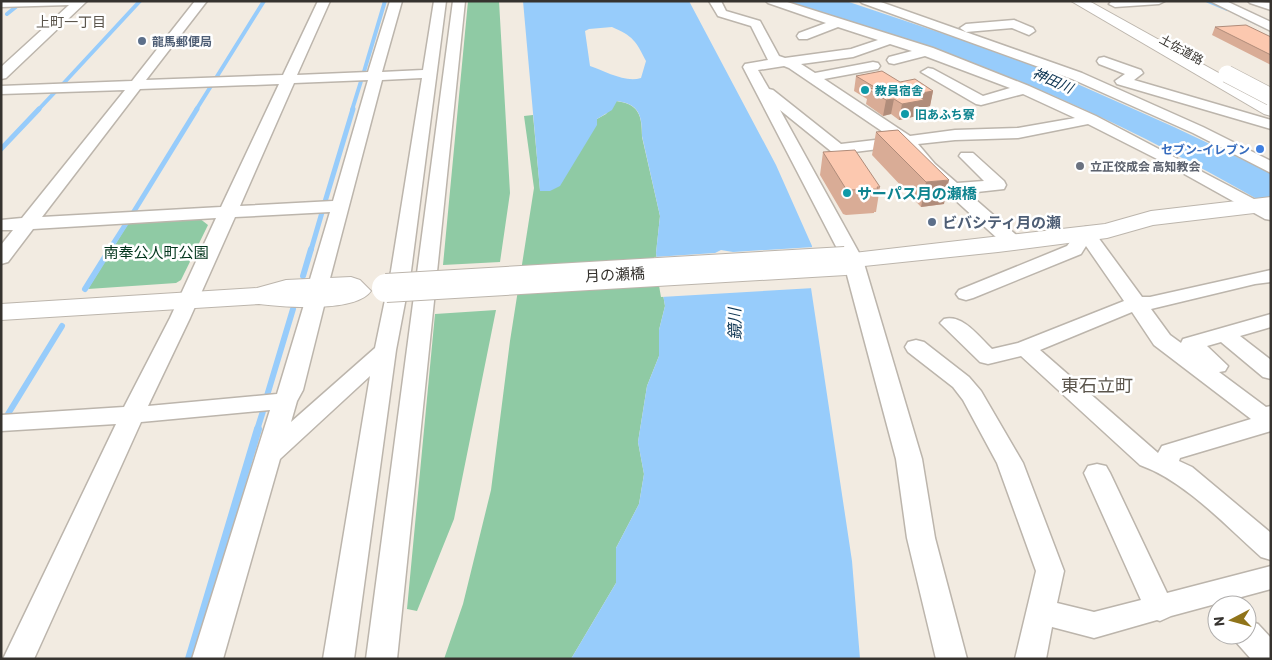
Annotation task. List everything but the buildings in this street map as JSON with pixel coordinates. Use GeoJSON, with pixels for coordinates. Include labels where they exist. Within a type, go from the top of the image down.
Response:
{"type":"FeatureCollection","features":[{"type":"Feature","properties":{"kind":"main road"},"geometry":{"type":"LineString","coordinates":[[1078,1],[1223,72],[1264,84]]}},
{"type":"Feature","properties":{"kind":"main road","name":"土佐道路"},"geometry":{"type":"LineString","coordinates":[[1094,1],[1271,97]]}},
{"type":"Feature","properties":{"kind":"main road"},"geometry":{"type":"LineString","coordinates":[[1112,3],[1140,18]]}},
{"type":"Feature","properties":{"kind":"main road"},"geometry":{"type":"LineString","coordinates":[[1223,72],[1271,110]]}},
{"type":"Feature","properties":{"kind":"main road","name":"月の瀬橋"},"geometry":{"type":"LineString","coordinates":[[1,312],[259,296],[286,288],[317,292],[351,284],[358,290],[849,261],[1096,232],[1161,232],[1266,210]]}},
{"type":"Feature","properties":{"kind":"street"},"geometry":{"type":"LineString","coordinates":[[1,75],[82,1]]}},
{"type":"Feature","properties":{"kind":"street"},"geometry":{"type":"LineString","coordinates":[[1,258],[201,1]]}},
{"type":"Feature","properties":{"kind":"street"},"geometry":{"type":"LineString","coordinates":[[18,659],[188,300],[324,1]]}},
{"type":"Feature","properties":{"kind":"street"},"geometry":{"type":"LineString","coordinates":[[207,659],[285,401],[291,390],[396,1]]}},
{"type":"Feature","properties":{"kind":"street"},"geometry":{"type":"LineString","coordinates":[[338,659],[385,350],[401,272],[440,1]]}},
{"type":"Feature","properties":{"kind":"street"},"geometry":{"type":"LineString","coordinates":[[381,659],[458,1]]}},
{"type":"Feature","properties":{"kind":"street"},"geometry":{"type":"LineString","coordinates":[[715,1],[722,13],[756,24],[774,59],[794,65],[906,140],[929,167],[1014,243]]}},
{"type":"Feature","properties":{"kind":"street"},"geometry":{"type":"LineString","coordinates":[[772,1],[928,51],[1024,89],[1091,119],[1205,177],[1237,198],[1266,210]]}},
{"type":"Feature","properties":{"kind":"street"},"geometry":{"type":"LineString","coordinates":[[866,1],[1077,76],[1198,130],[1271,168]]}},
{"type":"Feature","properties":{"kind":"street"},"geometry":{"type":"LineString","coordinates":[[890,1],[1030,52]]}},
{"type":"Feature","properties":{"kind":"street"},"geometry":{"type":"LineString","coordinates":[[1112,3],[1159,1]]}},
{"type":"Feature","properties":{"kind":"street"},"geometry":{"type":"LineString","coordinates":[[1216,1],[1271,27]]}},
{"type":"Feature","properties":{"kind":"street"},"geometry":{"type":"LineString","coordinates":[[1254,1],[1271,7]]}},
{"type":"Feature","properties":{"kind":"street"},"geometry":{"type":"LineString","coordinates":[[1,4],[70,2]]}},
{"type":"Feature","properties":{"kind":"street"},"geometry":{"type":"LineString","coordinates":[[767,18],[793,9]]}},
{"type":"Feature","properties":{"kind":"street"},"geometry":{"type":"LineString","coordinates":[[803,36],[837,23]]}},
{"type":"Feature","properties":{"kind":"street"},"geometry":{"type":"LineString","coordinates":[[966,28],[1014,24],[1029,32]]}},
{"type":"Feature","properties":{"kind":"street"},"geometry":{"type":"LineString","coordinates":[[892,39],[853,53],[750,67],[849,261],[909,459],[922,538],[952,659]]}},
{"type":"Feature","properties":{"kind":"street"},"geometry":{"type":"LineString","coordinates":[[894,60],[928,51]]}},
{"type":"Feature","properties":{"kind":"street"},"geometry":{"type":"LineString","coordinates":[[1104,61],[1136,73],[1122,81],[1271,124]]}},
{"type":"Feature","properties":{"kind":"street"},"geometry":{"type":"LineString","coordinates":[[813,77],[873,66]]}},
{"type":"Feature","properties":{"kind":"street"},"geometry":{"type":"LineString","coordinates":[[928,72],[981,101],[1024,89]]}},
{"type":"Feature","properties":{"kind":"street"},"geometry":{"type":"LineString","coordinates":[[1,90],[429,74]]}},
{"type":"Feature","properties":{"kind":"street"},"geometry":{"type":"LineString","coordinates":[[762,88],[838,149],[906,140],[1018,133],[1091,119]]}},
{"type":"Feature","properties":{"kind":"street"},"geometry":{"type":"LineString","coordinates":[[953,189],[998,185],[967,156]]}},
{"type":"Feature","properties":{"kind":"street"},"geometry":{"type":"LineString","coordinates":[[1,225],[340,206]]}},
{"type":"Feature","properties":{"kind":"street"},"geometry":{"type":"LineString","coordinates":[[966,294],[1074,250],[1096,232],[1137,303],[1162,340],[1170,348],[1270,422]]}},
{"type":"Feature","properties":{"kind":"street"},"geometry":{"type":"LineString","coordinates":[[951,323],[979,358],[988,357],[1025,348],[1137,303],[1150,302],[1271,276]]}},
{"type":"Feature","properties":{"kind":"street"},"geometry":{"type":"LineString","coordinates":[[1265,328],[1224,334],[1191,344],[1271,413],[1270,422]]}},
{"type":"Feature","properties":{"kind":"street"},"geometry":{"type":"LineString","coordinates":[[1224,334],[1271,372]]}},
{"type":"Feature","properties":{"kind":"street"},"geometry":{"type":"LineString","coordinates":[[916,347],[961,382],[973,396],[1010,463],[1050,570],[1030,659]]}},
{"type":"Feature","properties":{"kind":"street"},"geometry":{"type":"LineString","coordinates":[[1025,348],[1149,459],[1183,474],[1271,549]]}},
{"type":"Feature","properties":{"kind":"street"},"geometry":{"type":"LineString","coordinates":[[269,455],[385,350]]}},
{"type":"Feature","properties":{"kind":"street"},"geometry":{"type":"LineString","coordinates":[[1,423],[132,415],[285,401]]}},
{"type":"Feature","properties":{"kind":"street"},"geometry":{"type":"LineString","coordinates":[[1164,464],[1171,452],[1270,422]]}},
{"type":"Feature","properties":{"kind":"street"},"geometry":{"type":"LineString","coordinates":[[1097,473],[1160,609]]}},
{"type":"Feature","properties":{"kind":"street"},"geometry":{"type":"LineString","coordinates":[[1226,595],[1271,577]]}},
{"type":"Feature","properties":{"kind":"street"},"geometry":{"type":"LineString","coordinates":[[1041,612],[1094,625],[1160,609],[1207,601]]}},
{"type":"Feature","properties":{"kind":"street"},"geometry":{"type":"LineString","coordinates":[[1257,644],[1270,659]]}},
{"type":"Feature","properties":{"kind":"green space"},"geometry":{"type":"Polygon","coordinates":[[[468,1],[499,1],[510,193],[500,262],[443,265],[468,1]]]}},
{"type":"Feature","properties":{"kind":"green space"},"geometry":{"type":"Polygon","coordinates":[[[616,101],[630,105],[638,112],[640,117],[642,137],[660,216],[656,253],[665,306],[659,330],[659,356],[647,386],[638,442],[644,474],[639,504],[616,548],[616,583],[571,659],[444,659],[463,604],[491,490],[510,341],[534,188],[524,116],[533,115],[540,190],[597,119],[606,114],[616,101]]]}},
{"type":"Feature","properties":{"kind":"green space","name":"南奉公人町公園"},"geometry":{"type":"Polygon","coordinates":[[[199,218],[208,225],[181,280],[176,283],[88,289],[129,222],[199,218]]]}},
{"type":"Feature","properties":{"kind":"green space"},"geometry":{"type":"Polygon","coordinates":[[[496,310],[454,519],[417,611],[407,609],[435,314],[496,310]]]}},
{"type":"Feature","properties":{"kind":"water","name":"鏡川"},"geometry":{"type":"Polygon","coordinates":[[[523,1],[689,1],[776,165],[812,246],[811,288],[852,561],[860,659],[571,659],[616,583],[616,548],[639,504],[644,474],[638,442],[647,386],[659,356],[659,330],[665,306],[656,253],[660,216],[642,136],[640,116],[635,108],[617,101],[612,110],[597,119],[597,125],[560,186],[550,191],[540,191],[523,1]],[[612,27],[585,31],[590,66],[622,78],[641,78],[646,61],[633,40],[612,27]]]}},
{"type":"Feature","properties":{"kind":"water","name":"神田川"},"geometry":{"type":"Polygon","coordinates":[[[784,1],[846,1],[1028,62],[1174,127],[1271,173],[1271,207],[1136,134],[1031,86],[944,53],[784,1]]]}},
{"type":"Feature","properties":{"kind":"pier"},"geometry":{"type":"Polygon","coordinates":[[[814,247],[814,288],[661,297],[654,257],[715,253],[721,250],[733,252],[814,247]]]}},
{"type":"Feature","properties":{"kind":"waterway"},"geometry":{"type":"LineString","coordinates":[[62,85],[140,1]]}},
{"type":"Feature","properties":{"kind":"waterway"},"geometry":{"type":"LineString","coordinates":[[216,78],[264,1]]}},
{"type":"Feature","properties":{"kind":"waterway"},"geometry":{"type":"LineString","coordinates":[[363,75],[385,1]]}},
{"type":"Feature","properties":{"kind":"waterway"},"geometry":{"type":"LineString","coordinates":[[1208,1],[1227,9]]}},
{"type":"Feature","properties":{"kind":"waterway"},"geometry":{"type":"LineString","coordinates":[[7,14],[17,6]]}},
{"type":"Feature","properties":{"kind":"waterway"},"geometry":{"type":"LineString","coordinates":[[1242,16],[1265,27]]}},
{"type":"Feature","properties":{"kind":"waterway"},"geometry":{"type":"LineString","coordinates":[[352,110],[362,78]]}},
{"type":"Feature","properties":{"kind":"waterway"},"geometry":{"type":"LineString","coordinates":[[196,110],[211,86]]}},
{"type":"Feature","properties":{"kind":"waterway"},"geometry":{"type":"LineString","coordinates":[[38,110],[55,92]]}},
{"type":"Feature","properties":{"kind":"waterway"},"geometry":{"type":"LineString","coordinates":[[1,149],[39,109]]}},
{"type":"Feature","properties":{"kind":"waterway"},"geometry":{"type":"LineString","coordinates":[[133,213],[197,109]]}},
{"type":"Feature","properties":{"kind":"waterway"},"geometry":{"type":"LineString","coordinates":[[324,205],[353,109]]}},
{"type":"Feature","properties":{"kind":"waterway"},"geometry":{"type":"LineString","coordinates":[[311,250],[323,209]]}},
{"type":"Feature","properties":{"kind":"waterway"},"geometry":{"type":"LineString","coordinates":[[109,250],[127,222]]}},
{"type":"Feature","properties":{"kind":"waterway"},"geometry":{"type":"LineString","coordinates":[[85,289],[110,249]]}},
{"type":"Feature","properties":{"kind":"waterway"},"geometry":{"type":"LineString","coordinates":[[303,276],[311,249]]}},
{"type":"Feature","properties":{"kind":"waterway"},"geometry":{"type":"LineString","coordinates":[[266,399],[293,309]]}},
{"type":"Feature","properties":{"kind":"waterway"},"geometry":{"type":"LineString","coordinates":[[8,414],[62,326]]}},
{"type":"Feature","properties":{"kind":"waterway"},"geometry":{"type":"LineString","coordinates":[[257,430],[264,408]]}},
{"type":"Feature","properties":{"kind":"waterway"},"geometry":{"type":"LineString","coordinates":[[189,659],[258,429]]}},
{"type":"Feature","properties":{"kind":"place","name":"龍馬郵便局"},"geometry":{"type":"Point","coordinates":[142,41]}},
{"type":"Feature","properties":{"kind":"place","name":"教員宿舎"},"geometry":{"type":"Point","coordinates":[865,90]}},
{"type":"Feature","properties":{"kind":"place","name":"旧あふち寮"},"geometry":{"type":"Point","coordinates":[905,114]}},
{"type":"Feature","properties":{"kind":"place","name":"セブン-イレブン"},"geometry":{"type":"Point","coordinates":[1260,149]}},
{"type":"Feature","properties":{"kind":"place","name":"立正佼成会 高知教会"},"geometry":{"type":"Point","coordinates":[1080,166]}},
{"type":"Feature","properties":{"kind":"place","name":"サーパス月の瀬橋"},"geometry":{"type":"Point","coordinates":[847,193]}},
{"type":"Feature","properties":{"kind":"place","name":"ビバシティ月の瀬"},"geometry":{"type":"Point","coordinates":[932,222]}},
{"type":"Feature","properties":{"kind":"district","name":"上町一丁目"},"geometry":{"type":"Point","coordinates":[71,21]}},
{"type":"Feature","properties":{"kind":"district","name":"東石立町"},"geometry":{"type":"Point","coordinates":[1097,385]}}]}
